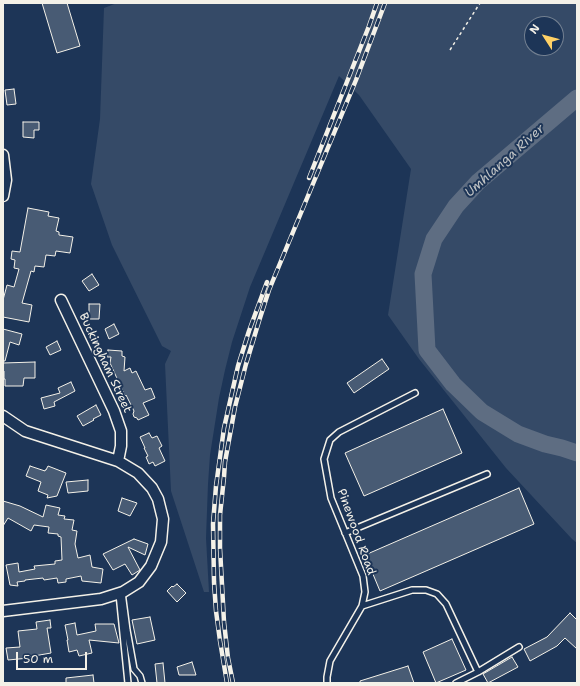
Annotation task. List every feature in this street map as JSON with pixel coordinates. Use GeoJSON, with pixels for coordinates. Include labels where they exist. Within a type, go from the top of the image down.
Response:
{"type":"FeatureCollection","features":[{"type":"Feature","properties":{"kind":"street"},"geometry":{"type":"LineString","coordinates":[[3,155],[6,180],[3,196]]}},
{"type":"Feature","properties":{"kind":"street","name":"Buckingham Street"},"geometry":{"type":"LineString","coordinates":[[61,300],[116,417],[121,431],[121,446],[118,461]]}},
{"type":"Feature","properties":{"kind":"street"},"geometry":{"type":"LineString","coordinates":[[3,416],[25,431],[118,461],[138,473],[152,488],[158,499],[163,519],[162,542],[151,566],[138,582],[120,593],[101,599],[3,611]]}},
{"type":"Feature","properties":{"kind":"lane","name":"Pinewood Road"},"geometry":{"type":"LineString","coordinates":[[327,683],[330,661],[362,606],[365,592],[363,576],[331,498],[324,459],[330,440],[339,432],[415,393]]}},
{"type":"Feature","properties":{"kind":"lane"},"geometry":{"type":"LineString","coordinates":[[346,533],[487,474]]}},
{"type":"Feature","properties":{"kind":"lane"},"geometry":{"type":"LineString","coordinates":[[362,606],[412,590],[426,590],[437,594],[446,604],[478,672]]}},
{"type":"Feature","properties":{"kind":"lane"},"geometry":{"type":"LineString","coordinates":[[120,593],[128,683]]}},
{"type":"Feature","properties":{"kind":"lane"},"geometry":{"type":"LineString","coordinates":[[120,593],[134,669],[140,676],[142,683]]}},
{"type":"Feature","properties":{"kind":"lane"},"geometry":{"type":"LineString","coordinates":[[456,683],[478,672],[518,647]]}},
{"type":"Feature","properties":{"kind":"path"},"geometry":{"type":"LineString","coordinates":[[450,50],[480,3]]}},
{"type":"Feature","properties":{"kind":"shaded area"},"geometry":{"type":"Polygon","coordinates":[[[117,3],[577,3],[577,543],[506,468],[419,359],[388,315],[411,169],[359,95],[339,76],[250,287],[232,342],[219,398],[210,455],[206,538],[209,592],[204,592],[171,491],[165,364],[171,351],[162,346],[112,245],[91,184],[100,119],[104,8],[117,3]]]}},
{"type":"Feature","properties":{"kind":"building"},"geometry":{"type":"Polygon","coordinates":[[[42,3],[67,3],[80,46],[57,53],[42,3]]]}},
{"type":"Feature","properties":{"kind":"building"},"geometry":{"type":"Polygon","coordinates":[[[14,89],[16,104],[7,105],[5,90],[14,89]]]}},
{"type":"Feature","properties":{"kind":"building"},"geometry":{"type":"Polygon","coordinates":[[[23,122],[39,122],[39,130],[34,130],[34,138],[23,137],[23,122]]]}},
{"type":"Feature","properties":{"kind":"building"},"geometry":{"type":"Polygon","coordinates":[[[28,208],[49,212],[48,216],[59,218],[56,231],[59,232],[59,235],[73,237],[70,253],[56,251],[55,256],[46,255],[44,267],[35,266],[34,272],[31,271],[22,303],[32,305],[29,322],[3,317],[3,300],[7,285],[14,287],[19,269],[14,268],[15,260],[11,259],[12,251],[20,252],[28,208]]]}},
{"type":"Feature","properties":{"kind":"building"},"geometry":{"type":"Polygon","coordinates":[[[92,274],[99,285],[89,291],[82,281],[92,274]]]}},
{"type":"Feature","properties":{"kind":"building"},"geometry":{"type":"Polygon","coordinates":[[[89,304],[100,304],[99,319],[89,319],[89,304]]]}},
{"type":"Feature","properties":{"kind":"building"},"geometry":{"type":"Polygon","coordinates":[[[114,324],[119,334],[109,339],[105,329],[114,324]]]}},
{"type":"Feature","properties":{"kind":"building"},"geometry":{"type":"Polygon","coordinates":[[[3,329],[22,334],[19,345],[10,342],[5,361],[3,361],[3,329]]]}},
{"type":"Feature","properties":{"kind":"building"},"geometry":{"type":"Polygon","coordinates":[[[57,341],[61,350],[50,355],[46,347],[57,341]]]}},
{"type":"Feature","properties":{"kind":"building"},"geometry":{"type":"Polygon","coordinates":[[[108,350],[122,351],[122,356],[125,357],[124,371],[130,368],[132,373],[136,371],[145,390],[151,388],[155,398],[143,403],[149,415],[138,420],[134,417],[134,411],[126,395],[125,396],[110,363],[111,357],[107,357],[108,350]]]}},
{"type":"Feature","properties":{"kind":"building"},"geometry":{"type":"Polygon","coordinates":[[[382,359],[389,369],[354,393],[347,383],[382,359]]]}},
{"type":"Feature","properties":{"kind":"building"},"geometry":{"type":"Polygon","coordinates":[[[35,362],[35,378],[24,378],[23,386],[5,386],[3,363],[35,362]]]}},
{"type":"Feature","properties":{"kind":"building"},"geometry":{"type":"Polygon","coordinates":[[[71,382],[75,391],[54,402],[55,406],[44,409],[41,398],[60,393],[58,388],[71,382]]]}},
{"type":"Feature","properties":{"kind":"building"},"geometry":{"type":"Polygon","coordinates":[[[96,405],[101,415],[83,426],[77,416],[96,405]]]}},
{"type":"Feature","properties":{"kind":"building"},"geometry":{"type":"Polygon","coordinates":[[[443,409],[462,453],[364,496],[345,453],[443,409]]]}},
{"type":"Feature","properties":{"kind":"building"},"geometry":{"type":"Polygon","coordinates":[[[149,433],[152,438],[157,436],[162,446],[159,448],[165,461],[155,466],[153,462],[149,464],[146,457],[148,456],[140,437],[149,433]]]}},
{"type":"Feature","properties":{"kind":"building"},"geometry":{"type":"Polygon","coordinates":[[[30,466],[45,471],[48,466],[66,473],[57,496],[47,498],[48,495],[38,491],[41,482],[26,476],[30,466]]]}},
{"type":"Feature","properties":{"kind":"building"},"geometry":{"type":"Polygon","coordinates":[[[88,480],[88,491],[68,493],[66,482],[88,480]]]}},
{"type":"Feature","properties":{"kind":"building"},"geometry":{"type":"Polygon","coordinates":[[[519,488],[534,524],[380,591],[365,555],[519,488]]]}},
{"type":"Feature","properties":{"kind":"building"},"geometry":{"type":"Polygon","coordinates":[[[122,498],[137,503],[130,516],[118,511],[122,498]]]}},
{"type":"Feature","properties":{"kind":"building"},"geometry":{"type":"Polygon","coordinates":[[[3,501],[20,506],[43,517],[46,505],[60,508],[58,515],[65,516],[64,519],[74,520],[72,530],[77,531],[75,544],[78,558],[90,555],[92,567],[103,569],[101,583],[82,581],[81,576],[66,579],[66,582],[58,583],[57,578],[44,580],[43,578],[17,582],[18,586],[10,585],[6,565],[18,563],[19,572],[35,569],[34,566],[55,564],[55,561],[62,560],[61,537],[58,536],[58,534],[48,533],[49,527],[34,525],[31,531],[8,518],[3,526],[3,501]]]}},
{"type":"Feature","properties":{"kind":"building"},"geometry":{"type":"Polygon","coordinates":[[[134,539],[148,544],[145,555],[128,547],[140,570],[132,575],[125,564],[113,570],[103,554],[134,539]]]}},
{"type":"Feature","properties":{"kind":"building"},"geometry":{"type":"Polygon","coordinates":[[[177,584],[186,593],[177,602],[167,591],[172,586],[173,587],[177,584]]]}},
{"type":"Feature","properties":{"kind":"building"},"geometry":{"type":"Polygon","coordinates":[[[570,613],[577,620],[577,649],[565,638],[557,646],[530,661],[524,649],[547,637],[570,613]]]}},
{"type":"Feature","properties":{"kind":"building"},"geometry":{"type":"Polygon","coordinates":[[[150,617],[155,640],[137,644],[132,620],[150,617]]]}},
{"type":"Feature","properties":{"kind":"building"},"geometry":{"type":"Polygon","coordinates":[[[50,620],[51,628],[47,628],[51,653],[28,657],[29,658],[8,660],[6,648],[20,647],[18,631],[37,629],[36,622],[50,620]]]}},
{"type":"Feature","properties":{"kind":"building"},"geometry":{"type":"Polygon","coordinates":[[[75,623],[77,635],[96,631],[95,624],[114,624],[119,643],[89,640],[92,653],[79,656],[77,650],[69,652],[65,625],[75,623]]]}},
{"type":"Feature","properties":{"kind":"building"},"geometry":{"type":"Polygon","coordinates":[[[452,639],[466,670],[436,683],[423,652],[452,639]]]}},
{"type":"Feature","properties":{"kind":"building"},"geometry":{"type":"Polygon","coordinates":[[[512,657],[518,667],[488,683],[483,674],[512,657]]]}},
{"type":"Feature","properties":{"kind":"building"},"geometry":{"type":"Polygon","coordinates":[[[192,662],[196,675],[179,675],[177,667],[192,662]]]}},
{"type":"Feature","properties":{"kind":"building"},"geometry":{"type":"Polygon","coordinates":[[[163,663],[165,683],[157,683],[155,664],[163,663]]]}},
{"type":"Feature","properties":{"kind":"building"},"geometry":{"type":"Polygon","coordinates":[[[408,666],[414,683],[360,683],[360,681],[408,666]]]}},
{"type":"Feature","properties":{"kind":"building"},"geometry":{"type":"Polygon","coordinates":[[[93,675],[94,683],[66,683],[66,678],[93,675]]]}},
{"type":"Feature","properties":{"kind":"waterway","name":"Umhlanga River"},"geometry":{"type":"LineString","coordinates":[[577,98],[478,182],[456,206],[434,239],[423,274],[427,350],[453,384],[482,412],[518,434],[545,444],[577,453]]}},
{"type":"Feature","properties":{"kind":"railway"},"geometry":{"type":"LineString","coordinates":[[309,178],[377,3]]}},
{"type":"Feature","properties":{"kind":"railway"},"geometry":{"type":"LineString","coordinates":[[233,683],[228,658],[224,622],[220,548],[220,515],[225,462],[235,407],[246,364],[269,290],[356,80],[385,3]]}},
{"type":"Feature","properties":{"kind":"railway"},"geometry":{"type":"LineString","coordinates":[[227,683],[216,611],[214,582],[213,524],[216,486],[224,428],[238,366],[267,282]]}}]}
